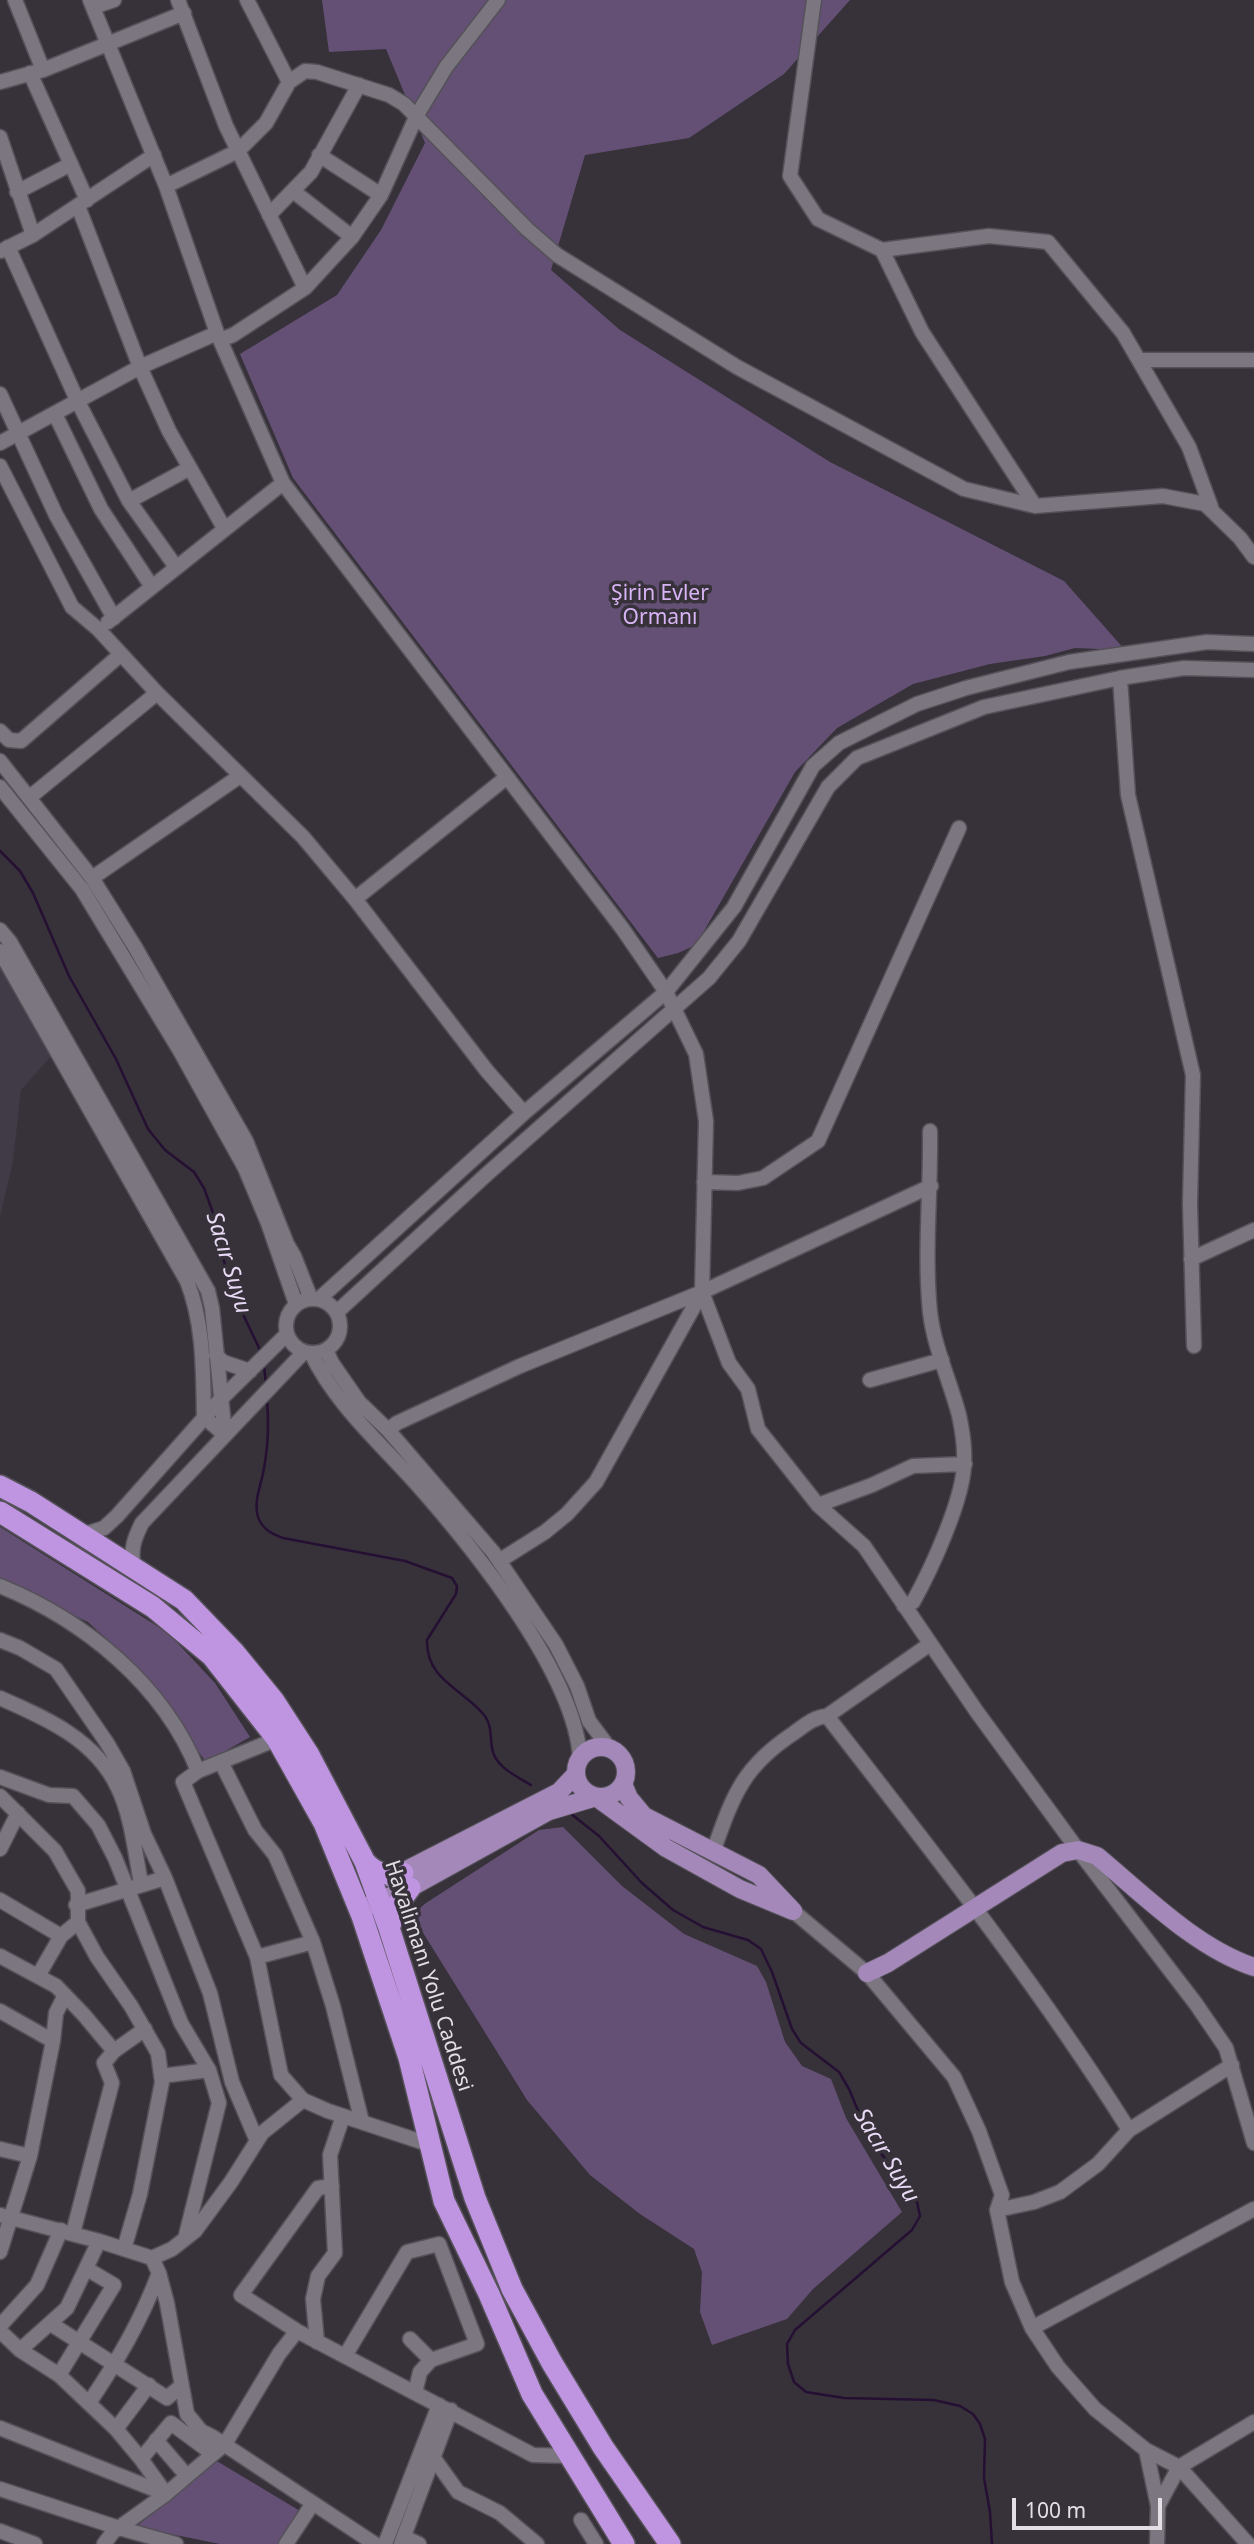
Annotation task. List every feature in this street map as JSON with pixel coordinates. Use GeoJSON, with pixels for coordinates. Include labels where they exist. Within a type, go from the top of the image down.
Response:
{"type":"FeatureCollection","features":[{"type":"Feature","properties":{"kind":"highway","name":"Havalimanı Yolu Caddesi"},"geometry":{"type":"LineString","coordinates":[[0,1486],[184,1600],[234,1652],[274,1701],[309,1755],[365,1862],[366,1897],[444,2201],[532,2394],[624,2544]]}},
{"type":"Feature","properties":{"kind":"highway","name":"Havalimanı Yolu Caddesi"},"geometry":{"type":"LineString","coordinates":[[0,1512],[153,1607],[212,1656],[277,1739],[366,1897],[389,1928],[475,2198],[512,2290],[603,2447],[670,2544]]}},
{"type":"Feature","properties":{"kind":"highway"},"geometry":{"type":"LineString","coordinates":[[365,1862],[384,1875],[407,1880],[389,1928]]}},
{"type":"Feature","properties":{"kind":"main road"},"geometry":{"type":"LineString","coordinates":[[366,1897],[407,1880],[549,1811],[611,1795],[623,1784],[625,1776],[622,1760],[610,1749],[594,1748],[559,1792],[407,1880]]}},
{"type":"Feature","properties":{"kind":"main road"},"geometry":{"type":"LineString","coordinates":[[578,1766],[582,1789],[666,1848],[740,1889],[793,1911]]}},
{"type":"Feature","properties":{"kind":"main road"},"geometry":{"type":"LineString","coordinates":[[623,1784],[629,1798],[644,1816],[759,1875],[793,1911]]}},
{"type":"Feature","properties":{"kind":"main road"},"geometry":{"type":"LineString","coordinates":[[867,1973],[888,1963],[1062,1853],[1078,1850],[1097,1856],[1208,1946],[1254,1968]]}},
{"type":"Feature","properties":{"kind":"street"},"geometry":{"type":"LineString","coordinates":[[15,0],[36,72],[71,164],[140,368],[169,431],[224,528]]}},
{"type":"Feature","properties":{"kind":"street"},"geometry":{"type":"LineString","coordinates":[[114,0],[92,4],[166,186],[219,336],[283,483],[622,928],[666,992],[696,1054],[706,1121],[702,1292],[729,1363],[748,1389],[758,1429],[818,1505],[864,1546],[930,1644],[1078,1850],[1196,2004],[1226,2048],[1254,2143]]}},
{"type":"Feature","properties":{"kind":"street"},"geometry":{"type":"LineString","coordinates":[[247,0],[289,82]]}},
{"type":"Feature","properties":{"kind":"street"},"geometry":{"type":"LineString","coordinates":[[0,443],[140,368],[219,336],[233,335],[305,288],[352,237],[381,195],[416,115],[446,67],[498,0]]}},
{"type":"Feature","properties":{"kind":"street"},"geometry":{"type":"LineString","coordinates":[[814,0],[790,176],[818,219],[882,250],[989,236],[1048,242],[1123,333],[1189,447],[1211,507]]}},
{"type":"Feature","properties":{"kind":"street"},"geometry":{"type":"LineString","coordinates":[[0,82],[36,72],[109,44],[181,7],[226,126],[305,288]]}},
{"type":"Feature","properties":{"kind":"street"},"geometry":{"type":"LineString","coordinates":[[166,186],[238,151],[267,123],[289,82],[305,71],[317,72],[389,95],[416,115],[527,229],[557,255],[737,367],[964,489],[1035,506],[1163,496],[1205,504],[1240,538],[1254,557]]}},
{"type":"Feature","properties":{"kind":"street"},"geometry":{"type":"LineString","coordinates":[[269,215],[311,172],[359,85]]}},
{"type":"Feature","properties":{"kind":"street"},"geometry":{"type":"LineString","coordinates":[[0,137],[33,235]]}},
{"type":"Feature","properties":{"kind":"street"},"geometry":{"type":"LineString","coordinates":[[154,155],[33,235],[4,249],[78,402],[130,501],[177,567]]}},
{"type":"Feature","properties":{"kind":"street"},"geometry":{"type":"LineString","coordinates":[[319,155],[381,195]]}},
{"type":"Feature","properties":{"kind":"street"},"geometry":{"type":"LineString","coordinates":[[18,192],[71,164]]}},
{"type":"Feature","properties":{"kind":"street"},"geometry":{"type":"LineString","coordinates":[[293,191],[352,237]]}},
{"type":"Feature","properties":{"kind":"street"},"geometry":{"type":"LineString","coordinates":[[882,250],[922,332],[1035,506]]}},
{"type":"Feature","properties":{"kind":"street"},"geometry":{"type":"LineString","coordinates":[[1139,360],[1254,360]]}},
{"type":"Feature","properties":{"kind":"street"},"geometry":{"type":"LineString","coordinates":[[0,394],[56,515],[114,618]]}},
{"type":"Feature","properties":{"kind":"street"},"geometry":{"type":"LineString","coordinates":[[55,414],[101,509],[152,587]]}},
{"type":"Feature","properties":{"kind":"street"},"geometry":{"type":"LineString","coordinates":[[0,466],[4,489],[72,607],[99,629],[157,693],[303,837],[355,899],[487,1071],[524,1113]]}},
{"type":"Feature","properties":{"kind":"street"},"geometry":{"type":"LineString","coordinates":[[130,501],[190,468]]}},
{"type":"Feature","properties":{"kind":"street"},"geometry":{"type":"LineString","coordinates":[[99,629],[283,483]]}},
{"type":"Feature","properties":{"kind":"street"},"geometry":{"type":"LineString","coordinates":[[610,1749],[589,1721],[577,1686],[556,1645],[499,1561],[388,1430],[359,1402],[332,1363],[314,1352],[297,1348],[287,1334],[287,1318],[296,1304],[315,1299],[524,1113],[666,992],[734,907],[813,766],[839,743],[917,704],[967,688],[1069,662],[1207,642],[1254,644]]}},
{"type":"Feature","properties":{"kind":"street"},"geometry":{"type":"LineString","coordinates":[[0,731],[9,740],[21,741],[120,654]]}},
{"type":"Feature","properties":{"kind":"street"},"geometry":{"type":"LineString","coordinates":[[337,1311],[709,978],[739,941],[828,788],[857,758],[984,707],[1120,678],[1184,668],[1254,670]]}},
{"type":"Feature","properties":{"kind":"street"},"geometry":{"type":"LineString","coordinates":[[1120,678],[1128,795],[1192,1075],[1190,1204],[1194,1346]]}},
{"type":"Feature","properties":{"kind":"street"},"geometry":{"type":"LineString","coordinates":[[30,797],[157,693]]}},
{"type":"Feature","properties":{"kind":"street"},"geometry":{"type":"LineString","coordinates":[[0,761],[92,878],[135,947],[246,1141],[286,1244],[315,1299],[329,1304],[337,1311],[340,1329],[338,1337],[281,1376],[142,1523],[134,1538],[131,1554],[134,1568]]}},
{"type":"Feature","properties":{"kind":"street"},"geometry":{"type":"LineString","coordinates":[[92,878],[240,776]]}},
{"type":"Feature","properties":{"kind":"street"},"geometry":{"type":"LineString","coordinates":[[355,899],[507,777]]}},
{"type":"Feature","properties":{"kind":"street"},"geometry":{"type":"LineString","coordinates":[[0,787],[82,889],[179,1049],[245,1168],[268,1223],[296,1304]]}},
{"type":"Feature","properties":{"kind":"street"},"geometry":{"type":"LineString","coordinates":[[704,1182],[738,1184],[763,1178],[818,1141],[959,828]]}},
{"type":"Feature","properties":{"kind":"street"},"geometry":{"type":"LineString","coordinates":[[0,930],[42,996],[208,1291],[225,1435]]}},
{"type":"Feature","properties":{"kind":"street"},"geometry":{"type":"LineString","coordinates":[[0,951],[187,1280],[196,1303],[202,1340],[204,1417],[225,1435]]}},
{"type":"Feature","properties":{"kind":"street"},"geometry":{"type":"LineString","coordinates":[[904,1606],[913,1602],[930,1571],[959,1492],[965,1464],[960,1418],[930,1314],[926,1234],[931,1186],[930,1131]]}},
{"type":"Feature","properties":{"kind":"street"},"geometry":{"type":"LineString","coordinates":[[388,1430],[397,1423],[520,1366],[702,1292],[931,1186]]}},
{"type":"Feature","properties":{"kind":"street"},"geometry":{"type":"LineString","coordinates":[[1191,1259],[1254,1230]]}},
{"type":"Feature","properties":{"kind":"street"},"geometry":{"type":"LineString","coordinates":[[499,1561],[567,1514],[596,1482],[702,1292]]}},
{"type":"Feature","properties":{"kind":"street"},"geometry":{"type":"LineString","coordinates":[[82,1535],[104,1528],[117,1517],[204,1417],[287,1334]]}},
{"type":"Feature","properties":{"kind":"street"},"geometry":{"type":"LineString","coordinates":[[314,1352],[319,1369],[358,1422],[415,1482],[462,1538],[538,1645],[574,1723],[579,1742],[578,1766]]}},
{"type":"Feature","properties":{"kind":"street"},"geometry":{"type":"LineString","coordinates":[[216,1355],[223,1363],[250,1371]]}},
{"type":"Feature","properties":{"kind":"street"},"geometry":{"type":"LineString","coordinates":[[870,1380],[942,1360]]}},
{"type":"Feature","properties":{"kind":"street"},"geometry":{"type":"LineString","coordinates":[[818,1505],[913,1466],[965,1464]]}},
{"type":"Feature","properties":{"kind":"street"},"geometry":{"type":"LineString","coordinates":[[0,1586],[22,1595],[77,1628],[136,1675],[188,1745],[198,1771]]}},
{"type":"Feature","properties":{"kind":"street"},"geometry":{"type":"LineString","coordinates":[[0,1640],[56,1669],[123,1771],[144,1834],[165,1878],[210,1993],[232,2082],[257,2141]]}},
{"type":"Feature","properties":{"kind":"street"},"geometry":{"type":"LineString","coordinates":[[713,1852],[729,1807],[749,1771],[770,1748],[817,1717],[827,1716],[930,1644]]}},
{"type":"Feature","properties":{"kind":"street"},"geometry":{"type":"LineString","coordinates":[[0,1698],[70,1732],[94,1755],[118,1788],[127,1817],[141,1927],[161,1968],[181,2023],[209,2070],[219,2103],[185,2239]]}},
{"type":"Feature","properties":{"kind":"street"},"geometry":{"type":"LineString","coordinates":[[827,1716],[976,1908],[1098,2080],[1129,2130]]}},
{"type":"Feature","properties":{"kind":"street"},"geometry":{"type":"LineString","coordinates":[[277,1739],[198,1771],[183,1782],[257,1957],[281,2075],[303,2100],[431,2146]]}},
{"type":"Feature","properties":{"kind":"street"},"geometry":{"type":"LineString","coordinates":[[94,1755],[107,1743]]}},
{"type":"Feature","properties":{"kind":"street"},"geometry":{"type":"LineString","coordinates":[[220,1762],[255,1830],[275,1855],[313,1942],[333,2006],[362,2122]]}},
{"type":"Feature","properties":{"kind":"street"},"geometry":{"type":"LineString","coordinates":[[0,1777],[49,1794],[73,1796],[98,1825],[115,1858],[134,1886]]}},
{"type":"Feature","properties":{"kind":"street"},"geometry":{"type":"LineString","coordinates":[[0,1796],[55,1851],[78,1891],[78,1922],[97,1957],[159,2053],[162,2082],[139,2194],[124,2249]]}},
{"type":"Feature","properties":{"kind":"street"},"geometry":{"type":"LineString","coordinates":[[0,1849],[18,1813]]}},
{"type":"Feature","properties":{"kind":"street"},"geometry":{"type":"LineString","coordinates":[[76,1905],[165,1878]]}},
{"type":"Feature","properties":{"kind":"street"},"geometry":{"type":"LineString","coordinates":[[0,1900],[61,1937]]}},
{"type":"Feature","properties":{"kind":"street"},"geometry":{"type":"LineString","coordinates":[[793,1911],[867,1973],[954,2077],[979,2131],[1002,2195],[997,2210],[1012,2282],[1032,2328],[1058,2367],[1095,2409],[1146,2450],[1179,2467],[1248,2544]]}},
{"type":"Feature","properties":{"kind":"street"},"geometry":{"type":"LineString","coordinates":[[38,1976],[61,1937],[78,1922]]}},
{"type":"Feature","properties":{"kind":"street"},"geometry":{"type":"LineString","coordinates":[[257,1957],[313,1942]]}},
{"type":"Feature","properties":{"kind":"street"},"geometry":{"type":"LineString","coordinates":[[0,1956],[56,1986],[114,2052]]}},
{"type":"Feature","properties":{"kind":"street"},"geometry":{"type":"LineString","coordinates":[[0,2252],[6,2217],[30,2155],[56,2013],[65,1995]]}},
{"type":"Feature","properties":{"kind":"street"},"geometry":{"type":"LineString","coordinates":[[0,2011],[53,2040]]}},
{"type":"Feature","properties":{"kind":"street"},"geometry":{"type":"LineString","coordinates":[[145,2029],[104,2063],[112,2083],[67,2232],[37,2285],[0,2328],[20,2350],[59,2375],[116,2428],[166,2494]]}},
{"type":"Feature","properties":{"kind":"street"},"geometry":{"type":"LineString","coordinates":[[997,2210],[1034,2202],[1060,2192],[1098,2164],[1129,2130],[1232,2064]]}},
{"type":"Feature","properties":{"kind":"street"},"geometry":{"type":"LineString","coordinates":[[161,2076],[209,2070]]}},
{"type":"Feature","properties":{"kind":"street"},"geometry":{"type":"LineString","coordinates":[[6,2217],[152,2258],[172,2249],[195,2231],[262,2133],[303,2100]]}},
{"type":"Feature","properties":{"kind":"street"},"geometry":{"type":"LineString","coordinates":[[317,2342],[313,2299],[318,2276],[335,2253],[330,2155],[343,2116]]}},
{"type":"Feature","properties":{"kind":"street"},"geometry":{"type":"LineString","coordinates":[[0,2149],[30,2155]]}},
{"type":"Feature","properties":{"kind":"street"},"geometry":{"type":"LineString","coordinates":[[332,2186],[318,2188],[241,2295],[317,2342],[533,2455],[570,2456]]}},
{"type":"Feature","properties":{"kind":"street"},"geometry":{"type":"LineString","coordinates":[[1032,2328],[1254,2209]]}},
{"type":"Feature","properties":{"kind":"street"},"geometry":{"type":"LineString","coordinates":[[20,2350],[67,2308],[99,2241]]}},
{"type":"Feature","properties":{"kind":"street"},"geometry":{"type":"LineString","coordinates":[[345,2356],[407,2252],[439,2244],[477,2344],[431,2360],[420,2372],[415,2393]]}},
{"type":"Feature","properties":{"kind":"street"},"geometry":{"type":"LineString","coordinates":[[152,2258],[167,2303],[187,2414],[219,2449]]}},
{"type":"Feature","properties":{"kind":"street"},"geometry":{"type":"LineString","coordinates":[[59,2375],[114,2285],[86,2269]]}},
{"type":"Feature","properties":{"kind":"street"},"geometry":{"type":"LineString","coordinates":[[89,2403],[116,2363],[144,2313],[159,2273]]}},
{"type":"Feature","properties":{"kind":"street"},"geometry":{"type":"LineString","coordinates":[[51,2324],[149,2385],[180,2411],[141,2459]]}},
{"type":"Feature","properties":{"kind":"street"},"geometry":{"type":"LineString","coordinates":[[104,2544],[113,2532],[166,2494],[219,2449],[279,2354],[297,2331]]}},
{"type":"Feature","properties":{"kind":"street"},"geometry":{"type":"LineString","coordinates":[[410,2339],[431,2360]]}},
{"type":"Feature","properties":{"kind":"street"},"geometry":{"type":"LineString","coordinates":[[116,2428],[149,2385]]}},
{"type":"Feature","properties":{"kind":"street"},"geometry":{"type":"LineString","coordinates":[[167,2398],[181,2386]]}},
{"type":"Feature","properties":{"kind":"street"},"geometry":{"type":"LineString","coordinates":[[419,2544],[402,2541],[433,2457],[445,2408]]}},
{"type":"Feature","properties":{"kind":"street"},"geometry":{"type":"LineString","coordinates":[[385,2544],[445,2408]]}},
{"type":"Feature","properties":{"kind":"street"},"geometry":{"type":"LineString","coordinates":[[1158,2506],[1179,2467],[1254,2422]]}},
{"type":"Feature","properties":{"kind":"street"},"geometry":{"type":"LineString","coordinates":[[171,2423],[313,2503],[375,2544]]}},
{"type":"Feature","properties":{"kind":"street"},"geometry":{"type":"LineString","coordinates":[[0,2428],[166,2494]]}},
{"type":"Feature","properties":{"kind":"street"},"geometry":{"type":"LineString","coordinates":[[156,2440],[187,2476]]}},
{"type":"Feature","properties":{"kind":"street"},"geometry":{"type":"LineString","coordinates":[[1146,2450],[1158,2506],[1157,2544]]}},
{"type":"Feature","properties":{"kind":"street"},"geometry":{"type":"LineString","coordinates":[[433,2457],[458,2492],[500,2513],[537,2544]]}},
{"type":"Feature","properties":{"kind":"street"},"geometry":{"type":"LineString","coordinates":[[0,2489],[166,2543]]}},
{"type":"Feature","properties":{"kind":"street"},"geometry":{"type":"LineString","coordinates":[[286,2544],[313,2503]]}},
{"type":"Feature","properties":{"kind":"street"},"geometry":{"type":"LineString","coordinates":[[581,2519],[596,2544]]}},
{"type":"Feature","properties":{"kind":"street"},"geometry":{"type":"LineString","coordinates":[[0,2531],[35,2544]]}},
{"type":"Feature","properties":{"kind":"shaded area"},"geometry":{"type":"Polygon","coordinates":[[[0,962],[53,1054],[21,1090],[13,1161],[0,1217],[0,962]]]}},
{"type":"Feature","properties":{"kind":"green space","name":"Şirin Evler Ormanı"},"geometry":{"type":"Polygon","coordinates":[[[322,0],[850,0],[784,74],[689,138],[585,155],[551,270],[620,330],[830,462],[1064,581],[1125,650],[1075,648],[1045,656],[990,664],[913,684],[837,728],[795,772],[696,945],[658,958],[293,478],[240,354],[337,295],[381,230],[425,143],[386,49],[329,52],[322,0]]]}},
{"type":"Feature","properties":{"kind":"green space"},"geometry":{"type":"Polygon","coordinates":[[[0,1527],[168,1633],[215,1683],[250,1737],[206,1762],[134,1664],[88,1622],[0,1582],[0,1527]]]}},
{"type":"Feature","properties":{"kind":"green space"},"geometry":{"type":"Polygon","coordinates":[[[563,1827],[622,1886],[684,1934],[757,1966],[766,1982],[785,2042],[802,2066],[831,2079],[846,2118],[902,2212],[813,2289],[787,2319],[712,2345],[700,2312],[702,2272],[694,2249],[640,2214],[590,2175],[527,2100],[412,1915],[426,1903],[539,1830],[563,1827]]]}},
{"type":"Feature","properties":{"kind":"green space"},"geometry":{"type":"Polygon","coordinates":[[[215,2460],[300,2511],[278,2544],[220,2544],[136,2527],[215,2460]]]}},
{"type":"Feature","properties":{"kind":"waterway","name":"Sacır Suyu"},"geometry":{"type":"LineString","coordinates":[[0,851],[20,871],[33,893],[69,976],[116,1059],[148,1129],[165,1150],[194,1172],[204,1188],[213,1213],[230,1287],[261,1352]]}},
{"type":"Feature","properties":{"kind":"waterway","name":"Sacır Suyu"},"geometry":{"type":"LineString","coordinates":[[264,1366],[266,1383]]}},
{"type":"Feature","properties":{"kind":"waterway","name":"Sacır Suyu"},"geometry":{"type":"LineString","coordinates":[[267,1401],[266,1451],[257,1505],[262,1525],[283,1538],[405,1561],[452,1578],[457,1586],[456,1594],[427,1640],[428,1654],[439,1675],[485,1716],[497,1761],[531,1785]]}},
{"type":"Feature","properties":{"kind":"waterway","name":"Sacır Suyu"},"geometry":{"type":"LineString","coordinates":[[570,1813],[599,1836],[642,1883],[673,1910],[703,1927],[748,1940],[761,1949],[792,2029],[801,2043],[839,2072],[869,2137],[917,2202],[920,2216],[912,2230],[795,2330],[787,2344],[788,2364],[794,2382],[806,2392],[844,2398],[934,2400],[960,2406],[973,2414],[985,2439],[984,2478],[992,2544]]}}]}
